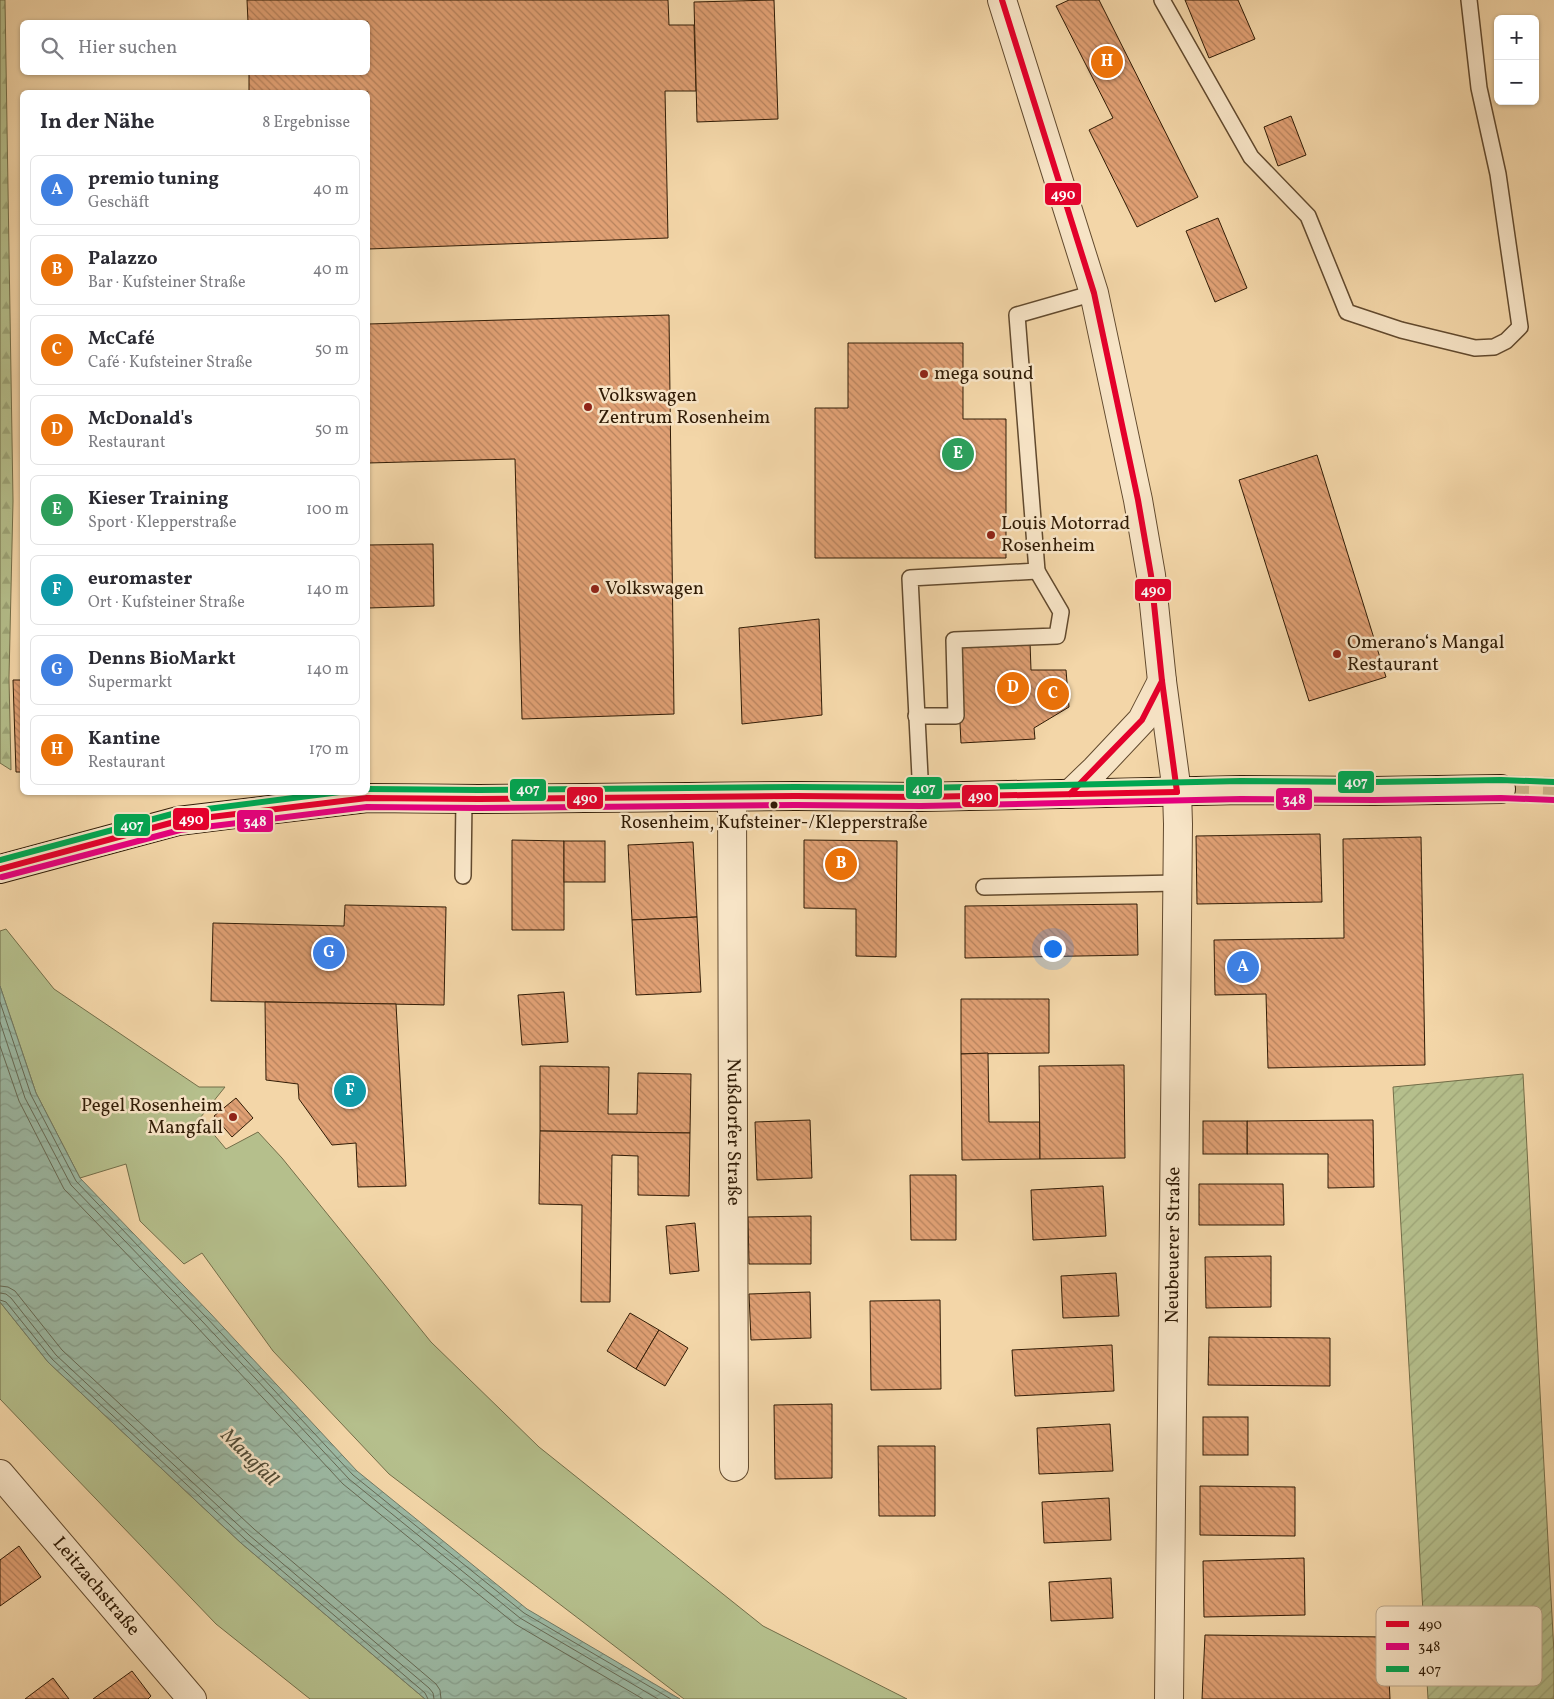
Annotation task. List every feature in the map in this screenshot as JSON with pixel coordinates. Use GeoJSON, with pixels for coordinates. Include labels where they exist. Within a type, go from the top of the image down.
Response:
{"type":"FeatureCollection","features":[{"type":"Feature","properties":{"kind":"street","name":"Neubeuerer Straße"},"geometry":{"type":"LineString","coordinates":[[1002,0],[1094,293],[1140,510],[1151,575],[1162,681],[1177,792],[1169,1699]]}},
{"type":"Feature","properties":{"kind":"street"},"geometry":{"type":"LineString","coordinates":[[1070,794],[1142,720],[1162,681]]}},
{"type":"Feature","properties":{"kind":"street"},"geometry":{"type":"LineString","coordinates":[[3,868],[178,821],[367,798],[921,798],[1177,792],[1501,788]]}},
{"type":"Feature","properties":{"kind":"street","name":"Nußdorfer Straße"},"geometry":{"type":"LineString","coordinates":[[732,797],[734,1467]]}},
{"type":"Feature","properties":{"kind":"street","name":"Leitzachstraße"},"geometry":{"type":"LineString","coordinates":[[0,1474],[192,1699]]}},
{"type":"Feature","properties":{"kind":"lane"},"geometry":{"type":"LineString","coordinates":[[1162,0],[1251,157],[1308,216],[1348,312],[1401,330],[1475,348],[1494,347],[1506,341],[1520,327],[1498,174],[1479,88],[1469,0]]}},
{"type":"Feature","properties":{"kind":"lane"},"geometry":{"type":"LineString","coordinates":[[916,716],[956,716],[954,640],[1056,636],[1061,612],[1037,571],[1017,315],[1094,293]]}},
{"type":"Feature","properties":{"kind":"lane"},"geometry":{"type":"LineString","coordinates":[[921,798],[910,578],[1037,571]]}},
{"type":"Feature","properties":{"kind":"lane"},"geometry":{"type":"LineString","coordinates":[[463,876],[464,799]]}},
{"type":"Feature","properties":{"kind":"lane"},"geometry":{"type":"LineString","coordinates":[[984,887],[1177,883]]}},
{"type":"Feature","properties":{"kind":"green space"},"geometry":{"type":"Polygon","coordinates":[[[0,0],[5,0],[13,501],[9,678],[11,770],[0,763],[0,0]]]}},
{"type":"Feature","properties":{"kind":"green space"},"geometry":{"type":"Polygon","coordinates":[[[6,929],[54,989],[199,1087],[225,1087],[200,1118],[226,1149],[258,1132],[282,1158],[431,1342],[539,1447],[763,1626],[907,1699],[684,1699],[389,1474],[273,1351],[202,1253],[184,1264],[140,1221],[126,1164],[80,1178],[36,1093],[0,986],[0,931],[6,929]]]}},
{"type":"Feature","properties":{"kind":"green space"},"geometry":{"type":"Polygon","coordinates":[[[1523,1074],[1554,1653],[1554,1699],[1428,1699],[1427,1686],[1542,1686],[1542,1606],[1423,1606],[1393,1087],[1523,1074]]]}},
{"type":"Feature","properties":{"kind":"green space"},"geometry":{"type":"Polygon","coordinates":[[[0,1302],[48,1362],[241,1543],[425,1699],[310,1699],[216,1624],[0,1399],[0,1302]]]}},
{"type":"Feature","properties":{"kind":"water","name":"Mangfall"},"geometry":{"type":"Polygon","coordinates":[[[0,986],[36,1093],[80,1178],[210,1313],[357,1471],[527,1609],[680,1699],[425,1699],[241,1543],[48,1362],[0,1302],[0,986]]]}},
{"type":"Feature","properties":{"kind":"building"},"geometry":{"type":"Polygon","coordinates":[[[247,0],[668,0],[669,25],[694,25],[696,91],[665,91],[668,238],[370,249],[370,90],[249,90],[249,75],[370,75],[370,20],[248,20],[247,0]]]}},
{"type":"Feature","properties":{"kind":"building"},"geometry":{"type":"Polygon","coordinates":[[[774,0],[778,119],[697,122],[694,2],[774,0]]]}},
{"type":"Feature","properties":{"kind":"building"},"geometry":{"type":"Polygon","coordinates":[[[1069,0],[1099,0],[1198,197],[1137,227],[1089,130],[1113,118],[1056,6],[1069,0]]]}},
{"type":"Feature","properties":{"kind":"building"},"geometry":{"type":"Polygon","coordinates":[[[1185,0],[1238,0],[1255,39],[1209,58],[1185,0]]]}},
{"type":"Feature","properties":{"kind":"building"},"geometry":{"type":"Polygon","coordinates":[[[1291,116],[1306,155],[1278,166],[1264,127],[1291,116]]]}},
{"type":"Feature","properties":{"kind":"building"},"geometry":{"type":"Polygon","coordinates":[[[1218,218],[1247,288],[1215,302],[1186,231],[1218,218]]]}},
{"type":"Feature","properties":{"kind":"building","name":"Volkswagen"},"geometry":{"type":"Polygon","coordinates":[[[669,315],[674,714],[522,719],[515,459],[370,463],[370,324],[669,315]]]}},
{"type":"Feature","properties":{"kind":"building"},"geometry":{"type":"Polygon","coordinates":[[[848,343],[963,343],[963,419],[1006,419],[1006,558],[815,558],[815,408],[848,408],[848,343]]]}},
{"type":"Feature","properties":{"kind":"building"},"geometry":{"type":"Polygon","coordinates":[[[1317,455],[1386,677],[1309,701],[1239,480],[1317,455]]]}},
{"type":"Feature","properties":{"kind":"building"},"geometry":{"type":"Polygon","coordinates":[[[433,544],[434,606],[370,608],[370,545],[433,544]]]}},
{"type":"Feature","properties":{"kind":"building"},"geometry":{"type":"Polygon","coordinates":[[[819,619],[822,715],[742,724],[739,628],[819,619]]]}},
{"type":"Feature","properties":{"kind":"building"},"geometry":{"type":"Polygon","coordinates":[[[1030,642],[1031,670],[1066,670],[1069,707],[1034,728],[1035,739],[961,743],[956,645],[1030,642]]]}},
{"type":"Feature","properties":{"kind":"building"},"geometry":{"type":"Polygon","coordinates":[[[13,680],[20,680],[20,772],[16,772],[13,680]]]}},
{"type":"Feature","properties":{"kind":"building"},"geometry":{"type":"Polygon","coordinates":[[[1320,834],[1322,902],[1197,904],[1196,836],[1320,834]]]}},
{"type":"Feature","properties":{"kind":"building"},"geometry":{"type":"Polygon","coordinates":[[[1421,837],[1425,1065],[1268,1068],[1266,994],[1215,995],[1214,940],[1344,938],[1343,839],[1421,837]]]}},
{"type":"Feature","properties":{"kind":"building"},"geometry":{"type":"Polygon","coordinates":[[[512,840],[564,841],[564,930],[512,930],[512,840]]]}},
{"type":"Feature","properties":{"kind":"building"},"geometry":{"type":"Polygon","coordinates":[[[804,840],[897,841],[896,957],[856,956],[856,909],[804,908],[804,840]]]}},
{"type":"Feature","properties":{"kind":"building"},"geometry":{"type":"Polygon","coordinates":[[[564,841],[605,841],[605,882],[564,882],[564,841]]]}},
{"type":"Feature","properties":{"kind":"building"},"geometry":{"type":"Polygon","coordinates":[[[693,842],[697,917],[632,920],[628,845],[693,842]]]}},
{"type":"Feature","properties":{"kind":"building"},"geometry":{"type":"Polygon","coordinates":[[[1137,904],[1138,955],[965,958],[965,906],[1137,904]]]}},
{"type":"Feature","properties":{"kind":"building"},"geometry":{"type":"Polygon","coordinates":[[[345,905],[446,907],[444,1005],[211,1001],[213,923],[344,926],[345,905]]]}},
{"type":"Feature","properties":{"kind":"building"},"geometry":{"type":"Polygon","coordinates":[[[697,917],[701,992],[636,995],[632,920],[697,917]]]}},
{"type":"Feature","properties":{"kind":"building"},"geometry":{"type":"Polygon","coordinates":[[[564,992],[568,1042],[522,1045],[518,995],[564,992]]]}},
{"type":"Feature","properties":{"kind":"building"},"geometry":{"type":"Polygon","coordinates":[[[961,999],[1049,999],[1049,1053],[961,1054],[961,999]]]}},
{"type":"Feature","properties":{"kind":"building"},"geometry":{"type":"Polygon","coordinates":[[[265,1002],[396,1004],[406,1186],[358,1187],[356,1143],[332,1145],[299,1099],[298,1084],[266,1080],[265,1002]]]}},
{"type":"Feature","properties":{"kind":"building"},"geometry":{"type":"Polygon","coordinates":[[[988,1053],[989,1122],[1040,1122],[1040,1159],[962,1160],[961,1054],[988,1053]]]}},
{"type":"Feature","properties":{"kind":"building"},"geometry":{"type":"Polygon","coordinates":[[[1124,1065],[1125,1158],[1040,1159],[1039,1066],[1124,1065]]]}},
{"type":"Feature","properties":{"kind":"building"},"geometry":{"type":"Polygon","coordinates":[[[540,1066],[609,1067],[608,1114],[637,1114],[638,1073],[691,1074],[690,1133],[540,1131],[540,1066]]]}},
{"type":"Feature","properties":{"kind":"building","name":"Pegel Rosenheim Mangfall"},"geometry":{"type":"Polygon","coordinates":[[[236,1098],[253,1118],[232,1137],[214,1116],[236,1098]]]}},
{"type":"Feature","properties":{"kind":"building"},"geometry":{"type":"Polygon","coordinates":[[[810,1120],[812,1178],[757,1180],[755,1122],[810,1120]]]}},
{"type":"Feature","properties":{"kind":"building"},"geometry":{"type":"Polygon","coordinates":[[[1373,1120],[1374,1187],[1328,1188],[1328,1154],[1247,1154],[1247,1121],[1373,1120]]]}},
{"type":"Feature","properties":{"kind":"building"},"geometry":{"type":"Polygon","coordinates":[[[1203,1121],[1247,1121],[1247,1154],[1203,1154],[1203,1121]]]}},
{"type":"Feature","properties":{"kind":"building"},"geometry":{"type":"Polygon","coordinates":[[[540,1131],[690,1133],[689,1196],[638,1195],[638,1156],[612,1155],[610,1302],[581,1302],[582,1205],[539,1204],[540,1131]]]}},
{"type":"Feature","properties":{"kind":"building"},"geometry":{"type":"Polygon","coordinates":[[[910,1175],[956,1175],[956,1240],[911,1240],[910,1175]]]}},
{"type":"Feature","properties":{"kind":"building"},"geometry":{"type":"Polygon","coordinates":[[[1199,1184],[1283,1184],[1284,1225],[1199,1225],[1199,1184]]]}},
{"type":"Feature","properties":{"kind":"building"},"geometry":{"type":"Polygon","coordinates":[[[1103,1186],[1106,1236],[1033,1240],[1031,1190],[1103,1186]]]}},
{"type":"Feature","properties":{"kind":"building"},"geometry":{"type":"Polygon","coordinates":[[[811,1216],[811,1264],[749,1264],[748,1217],[811,1216]]]}},
{"type":"Feature","properties":{"kind":"building"},"geometry":{"type":"Polygon","coordinates":[[[695,1223],[699,1271],[670,1274],[666,1226],[695,1223]]]}},
{"type":"Feature","properties":{"kind":"building"},"geometry":{"type":"Polygon","coordinates":[[[1271,1256],[1271,1307],[1206,1308],[1205,1257],[1271,1256]]]}},
{"type":"Feature","properties":{"kind":"building"},"geometry":{"type":"Polygon","coordinates":[[[1116,1273],[1119,1316],[1063,1318],[1061,1276],[1116,1273]]]}},
{"type":"Feature","properties":{"kind":"building"},"geometry":{"type":"Polygon","coordinates":[[[810,1292],[811,1338],[751,1340],[749,1294],[810,1292]]]}},
{"type":"Feature","properties":{"kind":"building"},"geometry":{"type":"Polygon","coordinates":[[[940,1300],[941,1389],[871,1390],[870,1301],[940,1300]]]}},
{"type":"Feature","properties":{"kind":"building"},"geometry":{"type":"Polygon","coordinates":[[[630,1313],[659,1330],[636,1369],[607,1351],[630,1313]]]}},
{"type":"Feature","properties":{"kind":"building"},"geometry":{"type":"Polygon","coordinates":[[[659,1330],[688,1348],[665,1386],[636,1369],[659,1330]]]}},
{"type":"Feature","properties":{"kind":"building"},"geometry":{"type":"Polygon","coordinates":[[[1209,1337],[1330,1338],[1330,1386],[1208,1385],[1209,1337]]]}},
{"type":"Feature","properties":{"kind":"building"},"geometry":{"type":"Polygon","coordinates":[[[1112,1345],[1114,1391],[1015,1396],[1012,1350],[1112,1345]]]}},
{"type":"Feature","properties":{"kind":"building"},"geometry":{"type":"Polygon","coordinates":[[[832,1404],[832,1478],[775,1479],[774,1405],[832,1404]]]}},
{"type":"Feature","properties":{"kind":"building"},"geometry":{"type":"Polygon","coordinates":[[[1203,1417],[1248,1417],[1248,1455],[1203,1455],[1203,1417]]]}},
{"type":"Feature","properties":{"kind":"building"},"geometry":{"type":"Polygon","coordinates":[[[1110,1424],[1113,1471],[1039,1474],[1037,1428],[1110,1424]]]}},
{"type":"Feature","properties":{"kind":"building"},"geometry":{"type":"Polygon","coordinates":[[[878,1446],[935,1446],[935,1516],[879,1516],[878,1446]]]}},
{"type":"Feature","properties":{"kind":"building"},"geometry":{"type":"Polygon","coordinates":[[[1200,1486],[1295,1487],[1295,1536],[1200,1535],[1200,1486]]]}},
{"type":"Feature","properties":{"kind":"building"},"geometry":{"type":"Polygon","coordinates":[[[1109,1498],[1111,1540],[1044,1543],[1042,1502],[1109,1498]]]}},
{"type":"Feature","properties":{"kind":"building"},"geometry":{"type":"Polygon","coordinates":[[[19,1546],[41,1577],[0,1606],[0,1560],[19,1546]]]}},
{"type":"Feature","properties":{"kind":"building"},"geometry":{"type":"Polygon","coordinates":[[[1304,1558],[1305,1615],[1204,1617],[1203,1561],[1304,1558]]]}},
{"type":"Feature","properties":{"kind":"building"},"geometry":{"type":"Polygon","coordinates":[[[1111,1578],[1113,1618],[1051,1621],[1049,1582],[1111,1578]]]}},
{"type":"Feature","properties":{"kind":"building"},"geometry":{"type":"Polygon","coordinates":[[[1205,1635],[1376,1637],[1376,1686],[1389,1686],[1390,1699],[1202,1699],[1205,1635]]]}},
{"type":"Feature","properties":{"kind":"building"},"geometry":{"type":"Polygon","coordinates":[[[132,1671],[151,1696],[148,1699],[93,1699],[132,1671]]]}},
{"type":"Feature","properties":{"kind":"building"},"geometry":{"type":"Polygon","coordinates":[[[53,1678],[69,1699],[25,1699],[53,1678]]]}},
{"type":"Feature","properties":{"kind":"tunnel"},"geometry":{"type":"LineString","coordinates":[[1501,789],[1554,791]]}},
{"type":"Feature","properties":{"kind":"transit line","name":"490"},"geometry":{"type":"LineString","coordinates":[[1002,0],[1094,293],[1138,500],[1151,575],[1162,681],[1177,792]]}},
{"type":"Feature","properties":{"kind":"transit line","name":"490"},"geometry":{"type":"LineString","coordinates":[[1070,794],[1142,720],[1162,681]]}},
{"type":"Feature","properties":{"kind":"transit line","name":"407"},"geometry":{"type":"LineString","coordinates":[[370,789],[921,788],[1241,781],[1374,782],[1501,780],[1554,782]]}},
{"type":"Feature","properties":{"kind":"transit line","name":"490"},"geometry":{"type":"LineString","coordinates":[[0,869],[178,821],[367,798],[921,797],[1177,792]]}},
{"type":"Feature","properties":{"kind":"transit line","name":"407"},"geometry":{"type":"LineString","coordinates":[[0,860],[176,813],[317,795]]}},
{"type":"Feature","properties":{"kind":"transit line","name":"348"},"geometry":{"type":"LineString","coordinates":[[2,877],[180,830],[367,807],[921,806],[1241,799],[1374,800],[1501,798],[1554,800]]}},
{"type":"Feature","properties":{"kind":"place","name":"Kantine"},"geometry":{"type":"Point","coordinates":[1107,62]}},
{"type":"Feature","properties":{"kind":"place","name":"mega sound"},"geometry":{"type":"Point","coordinates":[924,374]}},
{"type":"Feature","properties":{"kind":"place","name":"Volkswagen Zentrum Rosenheim"},"geometry":{"type":"Point","coordinates":[588,407]}},
{"type":"Feature","properties":{"kind":"place","name":"Kieser Training"},"geometry":{"type":"Point","coordinates":[958,454]}},
{"type":"Feature","properties":{"kind":"place","name":"Louis Motorrad Rosenheim"},"geometry":{"type":"Point","coordinates":[991,535]}},
{"type":"Feature","properties":{"kind":"place","name":"Volkswagen"},"geometry":{"type":"Point","coordinates":[595,589]}},
{"type":"Feature","properties":{"kind":"place","name":"Omerano‘s Mangal Restaurant"},"geometry":{"type":"Point","coordinates":[1337,654]}},
{"type":"Feature","properties":{"kind":"place","name":"McDonald's"},"geometry":{"type":"Point","coordinates":[1013,688]}},
{"type":"Feature","properties":{"kind":"place","name":"McCafé"},"geometry":{"type":"Point","coordinates":[1053,694]}},
{"type":"Feature","properties":{"kind":"place","name":"Rosenheim, Kufsteiner-/Klepperstraße"},"geometry":{"type":"Point","coordinates":[774,805]}},
{"type":"Feature","properties":{"kind":"place","name":"Palazzo"},"geometry":{"type":"Point","coordinates":[841,864]}},
{"type":"Feature","properties":{"kind":"place","name":"Denns BioMarkt"},"geometry":{"type":"Point","coordinates":[329,953]}},
{"type":"Feature","properties":{"kind":"place","name":"premio tuning"},"geometry":{"type":"Point","coordinates":[1243,967]}},
{"type":"Feature","properties":{"kind":"place","name":"euromaster"},"geometry":{"type":"Point","coordinates":[350,1091]}},
{"type":"Feature","properties":{"kind":"place","name":"Pegel Rosenheim Mangfall"},"geometry":{"type":"Point","coordinates":[233,1117]}}]}
